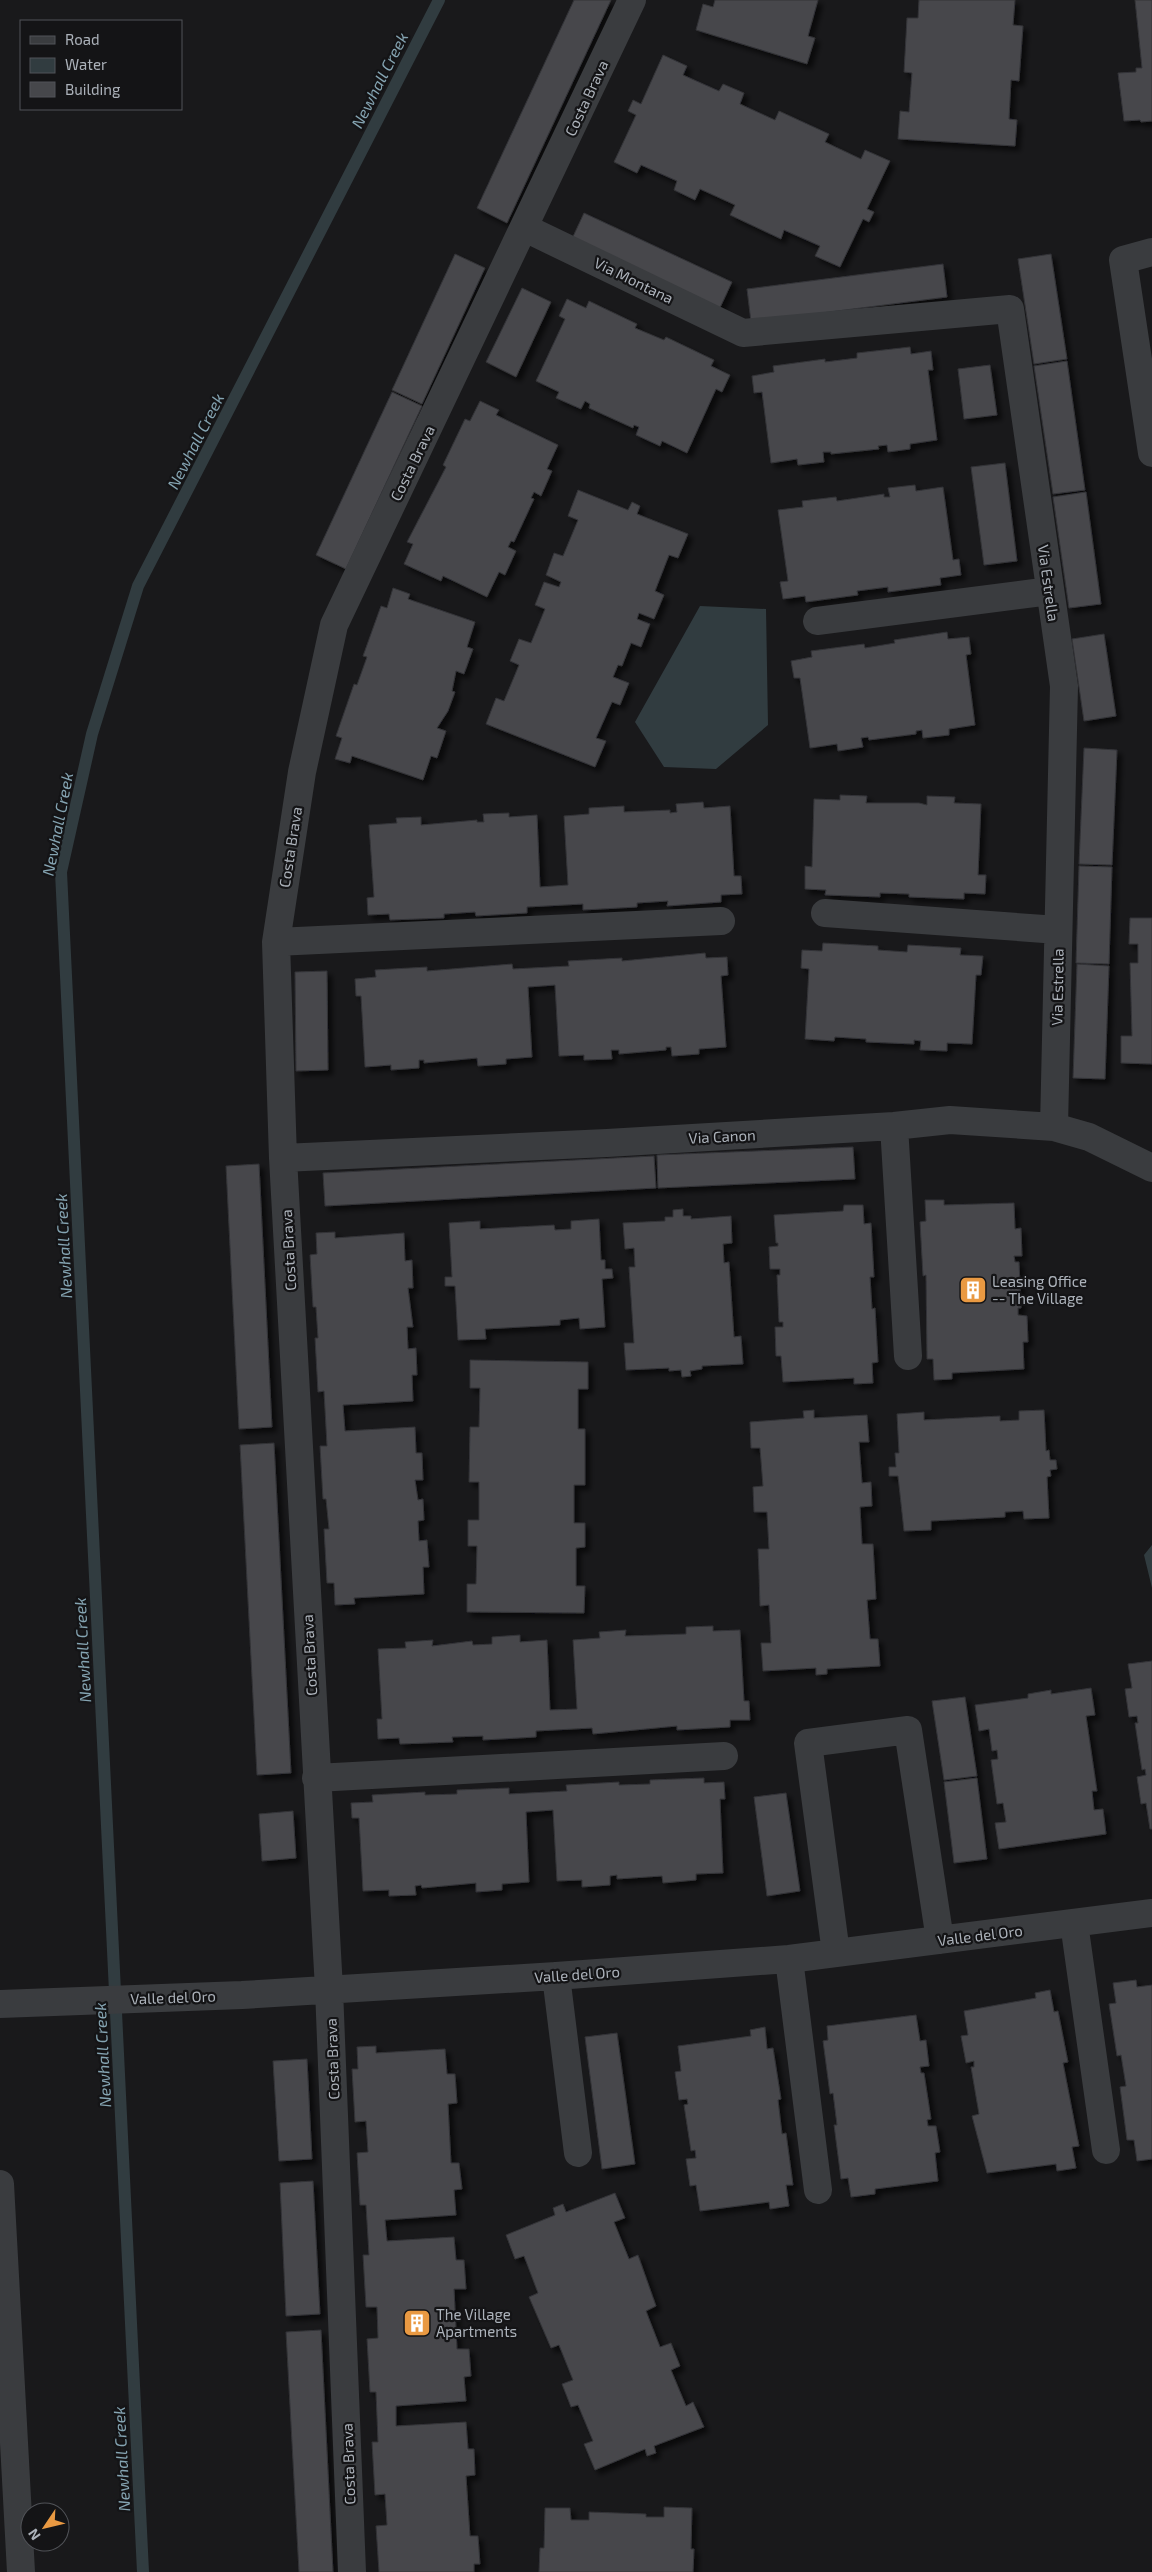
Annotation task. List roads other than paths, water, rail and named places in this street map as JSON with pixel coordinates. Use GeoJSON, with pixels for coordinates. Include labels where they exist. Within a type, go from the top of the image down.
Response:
{"type":"FeatureCollection","features":[{"type":"Feature","properties":{"kind":"street","name":"Costa Brava"},"geometry":{"type":"LineString","coordinates":[[352,2572],[329,1989],[283,1158],[276,942],[302,772],[334,625],[632,0]]}},
{"type":"Feature","properties":{"kind":"street","name":"Via Montana"},"geometry":{"type":"LineString","coordinates":[[524,228],[743,333]]}},
{"type":"Feature","properties":{"kind":"street"},"geometry":{"type":"LineString","coordinates":[[1152,252],[1123,260],[1152,453]]}},
{"type":"Feature","properties":{"kind":"street","name":"Via Estrella"},"geometry":{"type":"LineString","coordinates":[[743,333],[1010,309],[1064,686],[1054,1127]]}},
{"type":"Feature","properties":{"kind":"street"},"geometry":{"type":"LineString","coordinates":[[817,621],[1050,591]]}},
{"type":"Feature","properties":{"kind":"street"},"geometry":{"type":"LineString","coordinates":[[825,913],[1058,930]]}},
{"type":"Feature","properties":{"kind":"street"},"geometry":{"type":"LineString","coordinates":[[276,942],[721,921]]}},
{"type":"Feature","properties":{"kind":"street","name":"Via Canon"},"geometry":{"type":"LineString","coordinates":[[283,1158],[894,1126],[950,1120],[1054,1127],[1089,1137],[1152,1168]]}},
{"type":"Feature","properties":{"kind":"street"},"geometry":{"type":"LineString","coordinates":[[894,1126],[908,1356]]}},
{"type":"Feature","properties":{"kind":"street"},"geometry":{"type":"LineString","coordinates":[[836,1953],[808,1742],[908,1730],[940,1940]]}},
{"type":"Feature","properties":{"kind":"street"},"geometry":{"type":"LineString","coordinates":[[316,1778],[724,1756]]}},
{"type":"Feature","properties":{"kind":"street","name":"Valle del Oro"},"geometry":{"type":"LineString","coordinates":[[7,2004],[242,1995],[556,1976],[789,1959],[1152,1913]]}},
{"type":"Feature","properties":{"kind":"street"},"geometry":{"type":"LineString","coordinates":[[1074,1924],[1106,2150]]}},
{"type":"Feature","properties":{"kind":"street"},"geometry":{"type":"LineString","coordinates":[[789,1959],[818,2190]]}},
{"type":"Feature","properties":{"kind":"street"},"geometry":{"type":"LineString","coordinates":[[556,1976],[578,2153]]}},
{"type":"Feature","properties":{"kind":"street"},"geometry":{"type":"LineString","coordinates":[[0,2184],[21,2572]]}},
{"type":"Feature","properties":{"kind":"water"},"geometry":{"type":"Polygon","coordinates":[[[700,606],[766,609],[768,725],[716,769],[664,767],[635,722],[700,606]]]}},
{"type":"Feature","properties":{"kind":"water"},"geometry":{"type":"Polygon","coordinates":[[[1152,1545],[1152,1588],[1144,1555],[1152,1545]]]}},
{"type":"Feature","properties":{"kind":"waterway","name":"Newhall Creek"},"geometry":{"type":"LineString","coordinates":[[143,2572],[61,872],[92,734],[138,586],[439,0]]}},
{"type":"Feature","properties":{"kind":"place","name":"Leasing Office -- The Village"},"geometry":{"type":"Point","coordinates":[973,1290]}},
{"type":"Feature","properties":{"kind":"place","name":"The Village Apartments"},"geometry":{"type":"Point","coordinates":[417,2323]}}]}
